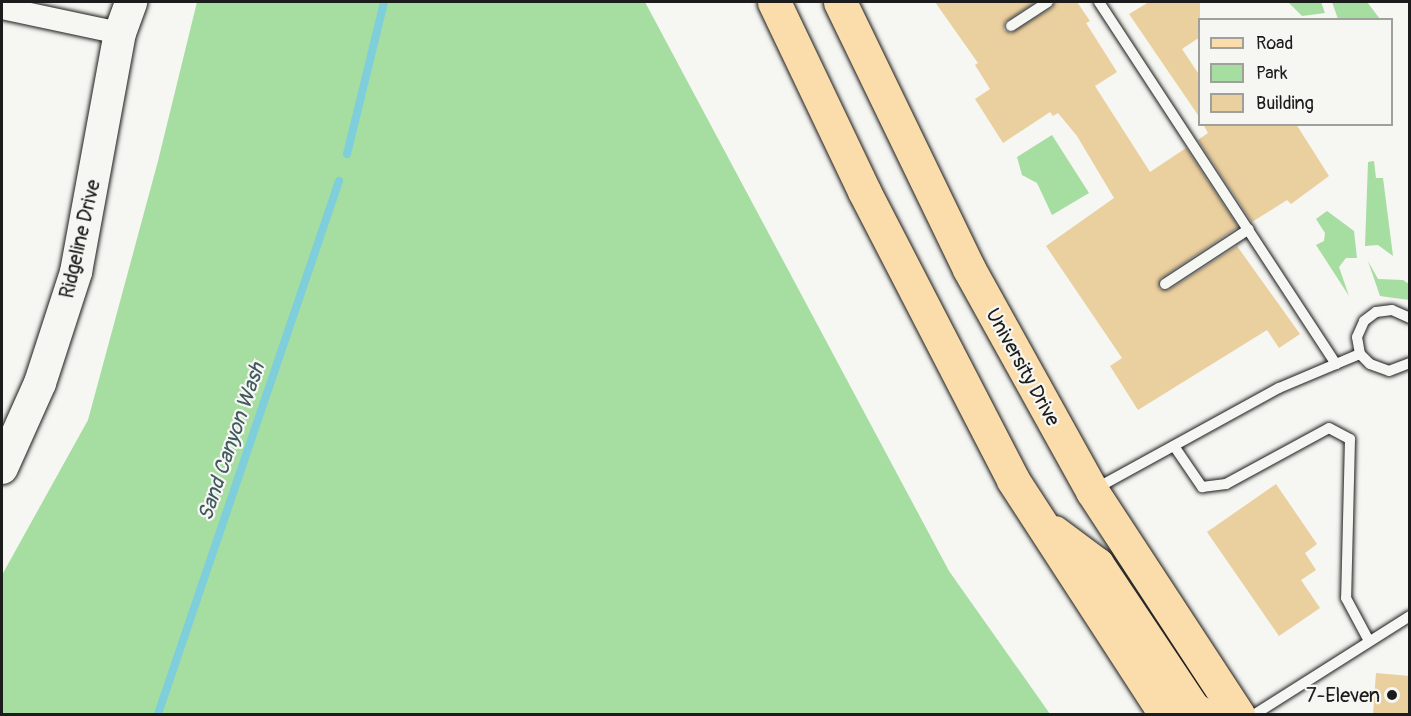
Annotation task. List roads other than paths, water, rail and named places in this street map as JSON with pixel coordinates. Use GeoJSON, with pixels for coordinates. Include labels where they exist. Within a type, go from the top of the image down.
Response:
{"type":"FeatureCollection","features":[{"type":"Feature","properties":{"kind":"main road"},"geometry":{"type":"LineString","coordinates":[[774,2],[880,223],[1008,470],[1038,520],[1165,714]]}},
{"type":"Feature","properties":{"kind":"main road","name":"University Drive"},"geometry":{"type":"LineString","coordinates":[[840,2],[969,269],[1092,491],[1238,714]]}},
{"type":"Feature","properties":{"kind":"main road"},"geometry":{"type":"LineString","coordinates":[[1038,520],[1096,564],[1193,708],[1202,714]]}},
{"type":"Feature","properties":{"kind":"street","name":"Ridgeline Drive"},"geometry":{"type":"LineString","coordinates":[[2,468],[40,383],[76,272],[120,33],[131,2]]}},
{"type":"Feature","properties":{"kind":"street"},"geometry":{"type":"LineString","coordinates":[[2,8],[120,33]]}},
{"type":"Feature","properties":{"kind":"lane"},"geometry":{"type":"LineString","coordinates":[[1011,26],[1048,2]]}},
{"type":"Feature","properties":{"kind":"lane"},"geometry":{"type":"LineString","coordinates":[[1098,2],[1336,364]]}},
{"type":"Feature","properties":{"kind":"lane"},"geometry":{"type":"LineString","coordinates":[[1165,284],[1249,229]]}},
{"type":"Feature","properties":{"kind":"lane"},"geometry":{"type":"LineString","coordinates":[[1410,318],[1392,310],[1376,312],[1364,321],[1357,337],[1360,354],[1370,364],[1389,371],[1410,363]]}},
{"type":"Feature","properties":{"kind":"lane"},"geometry":{"type":"LineString","coordinates":[[1092,491],[1279,388],[1360,354]]}},
{"type":"Feature","properties":{"kind":"lane"},"geometry":{"type":"LineString","coordinates":[[1174,447],[1202,487],[1226,484],[1329,428],[1350,439],[1346,598],[1369,641]]}},
{"type":"Feature","properties":{"kind":"lane"},"geometry":{"type":"LineString","coordinates":[[1255,714],[1410,616]]}},
{"type":"Feature","properties":{"kind":"waterway","name":"Sand Canyon Wash"},"geometry":{"type":"LineString","coordinates":[[347,154],[384,2]]}},
{"type":"Feature","properties":{"kind":"waterway","name":"Sand Canyon Wash"},"geometry":{"type":"LineString","coordinates":[[158,714],[339,181]]}},
{"type":"Feature","properties":{"kind":"place","name":"7-Eleven"},"geometry":{"type":"Point","coordinates":[1392,695]}}]}
